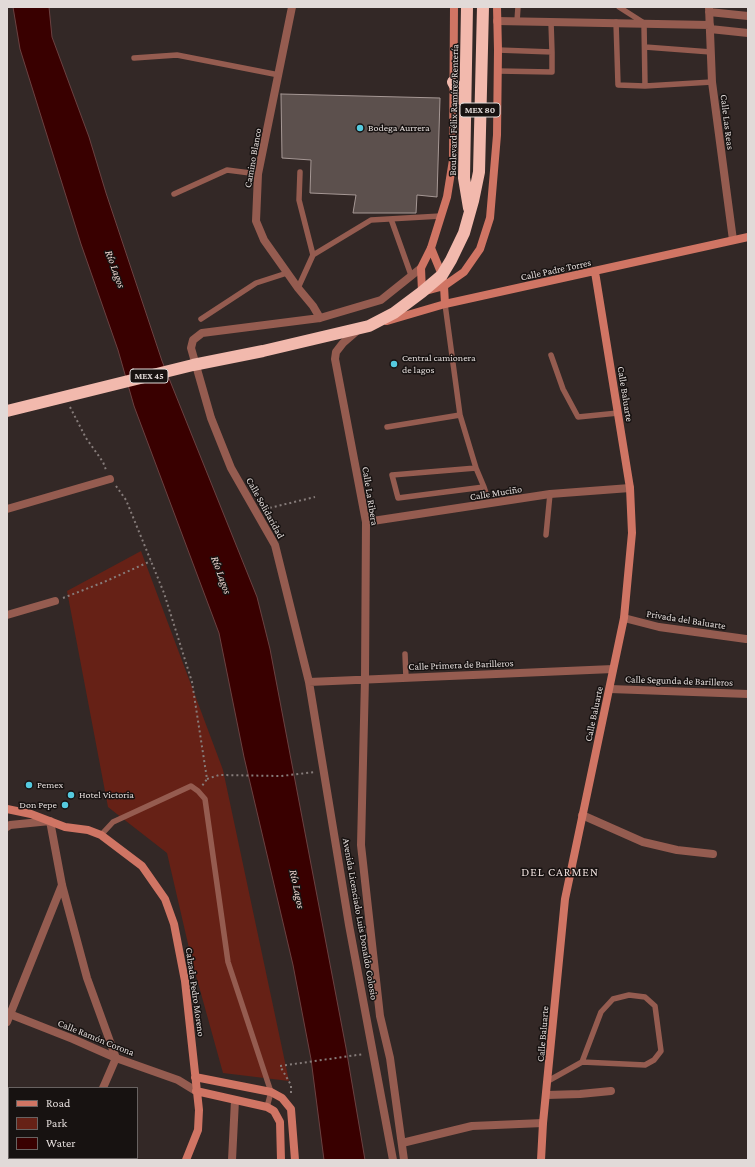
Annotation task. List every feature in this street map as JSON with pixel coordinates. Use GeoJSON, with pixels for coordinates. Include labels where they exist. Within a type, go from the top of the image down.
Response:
{"type":"FeatureCollection","features":[{"type":"Feature","properties":{"kind":"highway","name":"Boulevard Félix Ramírez Rentería"},"geometry":{"type":"LineString","coordinates":[[467,7],[464,178],[470,213]]}},
{"type":"Feature","properties":{"kind":"highway","name":"Boulevard Félix Ramírez Rentería"},"geometry":{"type":"LineString","coordinates":[[365,327],[394,313],[422,292],[443,281],[464,233],[479,172],[484,7]]}},
{"type":"Feature","properties":{"kind":"highway"},"geometry":{"type":"LineString","coordinates":[[453,82],[465,103]]}},
{"type":"Feature","properties":{"kind":"highway","name":"MEX 45"},"geometry":{"type":"LineString","coordinates":[[7,411],[193,365],[365,327]]}},
{"type":"Feature","properties":{"kind":"street","name":"Camino Blanco"},"geometry":{"type":"LineString","coordinates":[[292,7],[258,174],[256,221],[264,240],[298,288],[313,306],[320,318]]}},
{"type":"Feature","properties":{"kind":"street"},"geometry":{"type":"LineString","coordinates":[[320,318],[381,300],[421,268],[431,248],[447,197],[453,160],[454,7]]}},
{"type":"Feature","properties":{"kind":"street"},"geometry":{"type":"LineString","coordinates":[[443,281],[464,272],[480,249],[490,218],[497,135],[497,7]]}},
{"type":"Feature","properties":{"kind":"street"},"geometry":{"type":"LineString","coordinates":[[709,10],[748,16]]}},
{"type":"Feature","properties":{"kind":"street","name":"Calle Las Reas"},"geometry":{"type":"LineString","coordinates":[[709,10],[712,82],[733,240]]}},
{"type":"Feature","properties":{"kind":"street"},"geometry":{"type":"LineString","coordinates":[[497,21],[644,23],[710,27],[748,33]]}},
{"type":"Feature","properties":{"kind":"street","name":"Calle Padre Torres"},"geometry":{"type":"LineString","coordinates":[[365,327],[445,304],[748,237]]}},
{"type":"Feature","properties":{"kind":"street"},"geometry":{"type":"LineString","coordinates":[[431,248],[443,281],[445,304]]}},
{"type":"Feature","properties":{"kind":"street"},"geometry":{"type":"LineString","coordinates":[[421,268],[422,292]]}},
{"type":"Feature","properties":{"kind":"street","name":"Calle Baluarte"},"geometry":{"type":"LineString","coordinates":[[541,1160],[543,1123],[547,1095],[565,899],[624,618],[632,533],[630,488],[595,272]]}},
{"type":"Feature","properties":{"kind":"street","name":"Calle Solidaridad"},"geometry":{"type":"LineString","coordinates":[[310,682],[275,545],[231,468],[211,418],[191,348],[193,340],[202,333],[320,318]]}},
{"type":"Feature","properties":{"kind":"street","name":"Calle La Ribera"},"geometry":{"type":"LineString","coordinates":[[365,327],[343,343],[336,352],[335,360],[366,522],[365,679]]}},
{"type":"Feature","properties":{"kind":"street"},"geometry":{"type":"LineString","coordinates":[[7,509],[110,479]]}},
{"type":"Feature","properties":{"kind":"street","name":"Calle Muciño"},"geometry":{"type":"LineString","coordinates":[[366,522],[550,494],[630,488]]}},
{"type":"Feature","properties":{"kind":"street"},"geometry":{"type":"LineString","coordinates":[[7,615],[55,601]]}},
{"type":"Feature","properties":{"kind":"street","name":"Privada del Baluarte"},"geometry":{"type":"LineString","coordinates":[[624,618],[659,627],[746,639]]}},
{"type":"Feature","properties":{"kind":"street","name":"Calle Primera de Barilleros"},"geometry":{"type":"LineString","coordinates":[[310,682],[613,668]]}},
{"type":"Feature","properties":{"kind":"street","name":"Avenida Licenciado Luis Donaldo Colosio"},"geometry":{"type":"LineString","coordinates":[[365,679],[361,845],[380,1016],[390,1058],[404,1160]]}},
{"type":"Feature","properties":{"kind":"street","name":"Avenida Licenciado Luis Donaldo Colosio"},"geometry":{"type":"LineString","coordinates":[[310,682],[350,925],[393,1160]]}},
{"type":"Feature","properties":{"kind":"street","name":"Calle Segunda de Barilleros"},"geometry":{"type":"LineString","coordinates":[[610,689],[748,694]]}},
{"type":"Feature","properties":{"kind":"street","name":"Calzada Pedro Moreno"},"geometry":{"type":"LineString","coordinates":[[7,809],[31,814],[65,827],[88,830],[101,835],[142,866],[165,899],[174,924],[185,981],[199,1110],[198,1130],[186,1160]]}},
{"type":"Feature","properties":{"kind":"street"},"geometry":{"type":"LineString","coordinates":[[582,815],[643,842],[677,850],[712,854]]}},
{"type":"Feature","properties":{"kind":"street"},"geometry":{"type":"LineString","coordinates":[[7,827],[10,825],[50,821],[62,885],[87,978],[116,1058],[103,1087]]}},
{"type":"Feature","properties":{"kind":"street"},"geometry":{"type":"LineString","coordinates":[[8,1016],[62,885]]}},
{"type":"Feature","properties":{"kind":"street","name":"Calle Ramón Corona"},"geometry":{"type":"LineString","coordinates":[[8,1016],[73,1039],[116,1058],[178,1080],[196,1091]]}},
{"type":"Feature","properties":{"kind":"street"},"geometry":{"type":"LineString","coordinates":[[195,1078],[271,1092],[282,1098],[291,1109],[295,1160]]}},
{"type":"Feature","properties":{"kind":"street","name":"Calle Ramón Corona"},"geometry":{"type":"LineString","coordinates":[[178,1080],[195,1078]]}},
{"type":"Feature","properties":{"kind":"street"},"geometry":{"type":"LineString","coordinates":[[196,1091],[274,1111],[280,1122],[281,1160]]}},
{"type":"Feature","properties":{"kind":"street"},"geometry":{"type":"LineString","coordinates":[[547,1095],[611,1091]]}},
{"type":"Feature","properties":{"kind":"street"},"geometry":{"type":"LineString","coordinates":[[232,1160],[235,1100]]}},
{"type":"Feature","properties":{"kind":"street"},"geometry":{"type":"LineString","coordinates":[[402,1143],[472,1126],[543,1123]]}},
{"type":"Feature","properties":{"kind":"lane"},"geometry":{"type":"LineString","coordinates":[[517,21],[518,7]]}},
{"type":"Feature","properties":{"kind":"lane"},"geometry":{"type":"LineString","coordinates":[[620,7],[644,23],[645,86]]}},
{"type":"Feature","properties":{"kind":"lane"},"geometry":{"type":"LineString","coordinates":[[498,71],[552,72],[551,22]]}},
{"type":"Feature","properties":{"kind":"lane"},"geometry":{"type":"LineString","coordinates":[[616,22],[618,85],[645,86],[712,82]]}},
{"type":"Feature","properties":{"kind":"lane"},"geometry":{"type":"LineString","coordinates":[[645,48],[711,52]]}},
{"type":"Feature","properties":{"kind":"lane"},"geometry":{"type":"LineString","coordinates":[[498,50],[552,52]]}},
{"type":"Feature","properties":{"kind":"lane"},"geometry":{"type":"LineString","coordinates":[[134,58],[177,55],[279,75]]}},
{"type":"Feature","properties":{"kind":"lane"},"geometry":{"type":"LineString","coordinates":[[174,194],[227,170],[258,174]]}},
{"type":"Feature","properties":{"kind":"lane"},"geometry":{"type":"LineString","coordinates":[[300,172],[299,200],[313,255]]}},
{"type":"Feature","properties":{"kind":"lane"},"geometry":{"type":"LineString","coordinates":[[298,288],[313,255],[371,220],[441,216]]}},
{"type":"Feature","properties":{"kind":"lane"},"geometry":{"type":"LineString","coordinates":[[391,219],[411,275]]}},
{"type":"Feature","properties":{"kind":"lane"},"geometry":{"type":"LineString","coordinates":[[201,319],[256,283],[287,273]]}},
{"type":"Feature","properties":{"kind":"lane"},"geometry":{"type":"LineString","coordinates":[[445,304],[460,415],[476,468],[487,496]]}},
{"type":"Feature","properties":{"kind":"lane"},"geometry":{"type":"LineString","coordinates":[[551,355],[563,389],[578,417],[618,413]]}},
{"type":"Feature","properties":{"kind":"lane"},"geometry":{"type":"LineString","coordinates":[[387,427],[460,415]]}},
{"type":"Feature","properties":{"kind":"lane"},"geometry":{"type":"LineString","coordinates":[[476,468],[392,475],[398,498],[484,487]]}},
{"type":"Feature","properties":{"kind":"lane"},"geometry":{"type":"LineString","coordinates":[[546,535],[550,494]]}},
{"type":"Feature","properties":{"kind":"lane"},"geometry":{"type":"LineString","coordinates":[[405,654],[406,678]]}},
{"type":"Feature","properties":{"kind":"lane"},"geometry":{"type":"LineString","coordinates":[[101,835],[113,822],[191,786],[205,799],[228,962],[271,1092],[267,1108]]}},
{"type":"Feature","properties":{"kind":"lane"},"geometry":{"type":"LineString","coordinates":[[548,1082],[582,1062],[645,1065],[654,1060],[662,1051],[655,1006],[645,997],[629,995],[613,999],[601,1012],[582,1062]]}},
{"type":"Feature","properties":{"kind":"path"},"geometry":{"type":"LineString","coordinates":[[65,397],[86,438],[103,462],[110,479],[126,500],[164,593],[192,682],[207,779]]}},
{"type":"Feature","properties":{"kind":"path"},"geometry":{"type":"LineString","coordinates":[[256,511],[315,497]]}},
{"type":"Feature","properties":{"kind":"path"},"geometry":{"type":"LineString","coordinates":[[55,601],[104,582],[151,561]]}},
{"type":"Feature","properties":{"kind":"path"},"geometry":{"type":"LineString","coordinates":[[198,791],[207,779],[219,775],[281,776],[324,771]]}},
{"type":"Feature","properties":{"kind":"path"},"geometry":{"type":"LineString","coordinates":[[286,1102],[291,1093],[291,1085],[280,1066],[367,1053]]}},
{"type":"Feature","properties":{"kind":"green space"},"geometry":{"type":"Polygon","coordinates":[[[141,551],[223,770],[289,1081],[223,1073],[192,961],[167,853],[108,807],[67,591],[141,551]]]}},
{"type":"Feature","properties":{"kind":"water","name":"Río Lagos"},"geometry":{"type":"Polygon","coordinates":[[[13,7],[49,7],[52,37],[89,137],[162,361],[257,597],[270,649],[346,1048],[365,1160],[324,1160],[311,1059],[293,965],[244,757],[219,633],[134,406],[118,350],[81,244],[20,49],[13,7]]]}},
{"type":"Feature","properties":{"kind":"building","name":"Bodega Aurrera"},"geometry":{"type":"Polygon","coordinates":[[[281,94],[440,98],[437,197],[417,195],[416,213],[353,213],[356,195],[310,193],[311,160],[282,158],[281,94]]]}},
{"type":"Feature","properties":{"kind":"place","name":"Bodega Aurrera"},"geometry":{"type":"Point","coordinates":[360,128]}},
{"type":"Feature","properties":{"kind":"place","name":"Central camionera de lagos"},"geometry":{"type":"Point","coordinates":[394,364]}},
{"type":"Feature","properties":{"kind":"place","name":"Pemex"},"geometry":{"type":"Point","coordinates":[29,785]}},
{"type":"Feature","properties":{"kind":"place","name":"Hotel Victoria"},"geometry":{"type":"Point","coordinates":[71,795]}},
{"type":"Feature","properties":{"kind":"place","name":"Don Pepe"},"geometry":{"type":"Point","coordinates":[65,805]}},
{"type":"Feature","properties":{"kind":"district","name":"DEL CARMEN"},"geometry":{"type":"Point","coordinates":[560,872]}}]}
